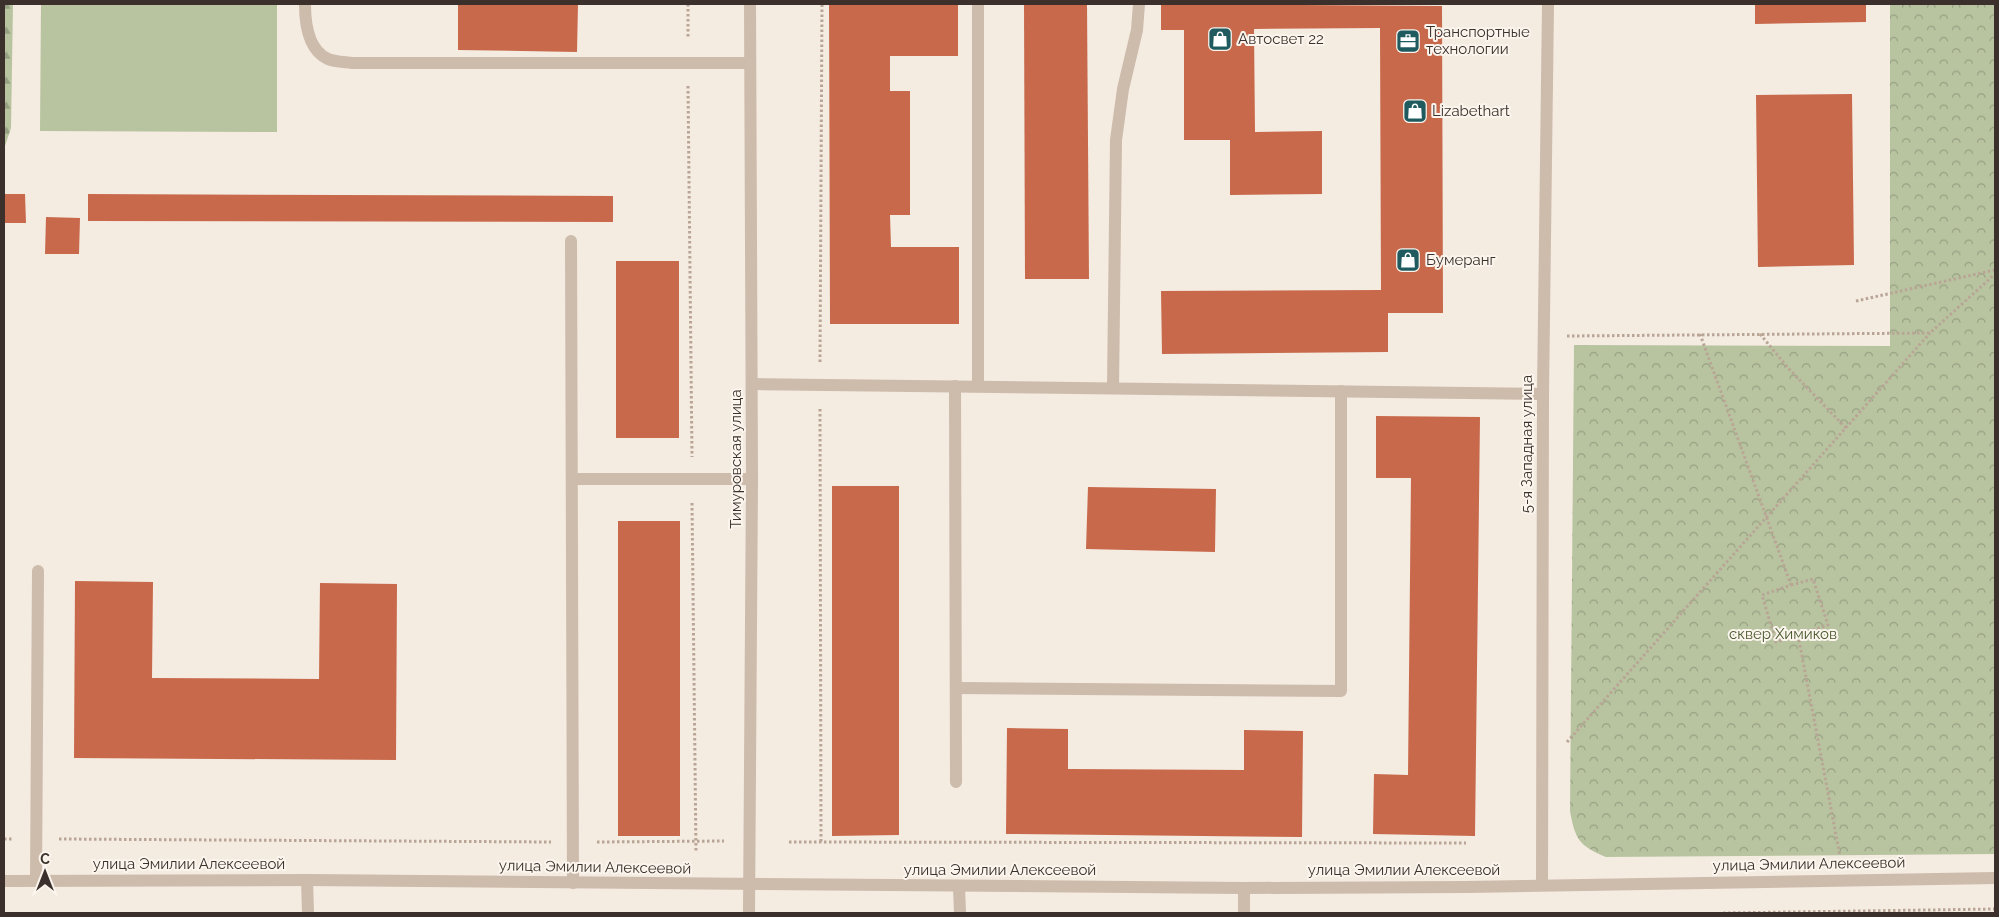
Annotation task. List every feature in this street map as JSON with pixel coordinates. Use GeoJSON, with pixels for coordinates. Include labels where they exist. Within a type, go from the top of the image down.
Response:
{"type":"FeatureCollection","features":[{"type":"Feature","properties":{"kind":"street"},"geometry":{"type":"LineString","coordinates":[[306,4],[305,17],[312,46],[328,60],[352,63],[750,63]]}},
{"type":"Feature","properties":{"kind":"street","name":"Тимуровская улица"},"geometry":{"type":"LineString","coordinates":[[749,913],[752,479],[750,4]]}},
{"type":"Feature","properties":{"kind":"street"},"geometry":{"type":"LineString","coordinates":[[978,4],[978,386]]}},
{"type":"Feature","properties":{"kind":"street"},"geometry":{"type":"LineString","coordinates":[[1113,388],[1116,140],[1124,89],[1137,30],[1139,4]]}},
{"type":"Feature","properties":{"kind":"street","name":"5-я Западная улица"},"geometry":{"type":"LineString","coordinates":[[1542,885],[1543,394],[1548,4]]}},
{"type":"Feature","properties":{"kind":"street"},"geometry":{"type":"LineString","coordinates":[[571,241],[574,883]]}},
{"type":"Feature","properties":{"kind":"street"},"geometry":{"type":"LineString","coordinates":[[752,384],[1543,394]]}},
{"type":"Feature","properties":{"kind":"street"},"geometry":{"type":"LineString","coordinates":[[955,386],[956,782]]}},
{"type":"Feature","properties":{"kind":"street"},"geometry":{"type":"LineString","coordinates":[[956,688],[1341,691],[1341,391]]}},
{"type":"Feature","properties":{"kind":"street"},"geometry":{"type":"LineString","coordinates":[[572,479],[752,479]]}},
{"type":"Feature","properties":{"kind":"street"},"geometry":{"type":"LineString","coordinates":[[36,881],[38,571]]}},
{"type":"Feature","properties":{"kind":"street","name":"улица Эмилии Алексеевой"},"geometry":{"type":"LineString","coordinates":[[4,881],[307,880],[1244,888],[1995,878]]}},
{"type":"Feature","properties":{"kind":"street"},"geometry":{"type":"LineString","coordinates":[[307,880],[308,913]]}},
{"type":"Feature","properties":{"kind":"street"},"geometry":{"type":"LineString","coordinates":[[959,887],[960,913]]}},
{"type":"Feature","properties":{"kind":"street"},"geometry":{"type":"LineString","coordinates":[[1244,888],[1244,913]]}},
{"type":"Feature","properties":{"kind":"path"},"geometry":{"type":"LineString","coordinates":[[688,4],[696,852]]}},
{"type":"Feature","properties":{"kind":"path"},"geometry":{"type":"LineString","coordinates":[[822,4],[820,385],[822,843]]}},
{"type":"Feature","properties":{"kind":"path"},"geometry":{"type":"LineString","coordinates":[[1856,301],[1995,272]]}},
{"type":"Feature","properties":{"kind":"path"},"geometry":{"type":"LineString","coordinates":[[1542,769],[1930,333],[1995,272]]}},
{"type":"Feature","properties":{"kind":"path"},"geometry":{"type":"LineString","coordinates":[[1544,336],[1930,333]]}},
{"type":"Feature","properties":{"kind":"path"},"geometry":{"type":"LineString","coordinates":[[1700,334],[1790,585]]}},
{"type":"Feature","properties":{"kind":"path"},"geometry":{"type":"LineString","coordinates":[[1759,334],[1788,369],[1846,428]]}},
{"type":"Feature","properties":{"kind":"path"},"geometry":{"type":"LineString","coordinates":[[1813,578],[1828,625],[1798,635],[1776,642],[1762,595],[1813,578]]}},
{"type":"Feature","properties":{"kind":"path"},"geometry":{"type":"LineString","coordinates":[[1798,635],[1840,856]]}},
{"type":"Feature","properties":{"kind":"path"},"geometry":{"type":"LineString","coordinates":[[4,839],[724,841]]}},
{"type":"Feature","properties":{"kind":"path"},"geometry":{"type":"LineString","coordinates":[[789,842],[1466,844]]}},
{"type":"Feature","properties":{"kind":"path"},"geometry":{"type":"LineString","coordinates":[[1723,913],[1995,910]]}},
{"type":"Feature","properties":{"kind":"green space"},"geometry":{"type":"Polygon","coordinates":[[[4,4],[13,4],[11,128],[4,149],[4,4]]]}},
{"type":"Feature","properties":{"kind":"green space"},"geometry":{"type":"Polygon","coordinates":[[[41,4],[277,4],[277,132],[40,131],[41,4]]]}},
{"type":"Feature","properties":{"kind":"green space","name":"сквер Химиков"},"geometry":{"type":"Polygon","coordinates":[[[1890,4],[1995,4],[1995,854],[1606,857],[1584,845],[1576,835],[1570,811],[1574,345],[1890,346],[1890,4]]]}},
{"type":"Feature","properties":{"kind":"building"},"geometry":{"type":"Polygon","coordinates":[[[458,4],[578,4],[577,52],[458,50],[458,4]]]}},
{"type":"Feature","properties":{"kind":"building"},"geometry":{"type":"Polygon","coordinates":[[[829,4],[958,4],[958,56],[890,56],[890,91],[910,91],[910,215],[890,215],[891,247],[959,247],[959,324],[830,324],[829,4]]]}},
{"type":"Feature","properties":{"kind":"building"},"geometry":{"type":"Polygon","coordinates":[[[1024,4],[1087,4],[1089,279],[1025,279],[1024,4]]]}},
{"type":"Feature","properties":{"kind":"building"},"geometry":{"type":"Polygon","coordinates":[[[1161,4],[1442,6],[1443,313],[1388,313],[1388,352],[1162,354],[1161,291],[1381,290],[1380,28],[1254,29],[1255,132],[1322,131],[1322,194],[1230,195],[1230,140],[1184,140],[1184,30],[1161,30],[1161,4]]]}},
{"type":"Feature","properties":{"kind":"building"},"geometry":{"type":"Polygon","coordinates":[[[1755,4],[1866,4],[1866,22],[1755,24],[1755,4]]]}},
{"type":"Feature","properties":{"kind":"building"},"geometry":{"type":"Polygon","coordinates":[[[1852,94],[1854,265],[1758,267],[1756,95],[1852,94]]]}},
{"type":"Feature","properties":{"kind":"building"},"geometry":{"type":"Polygon","coordinates":[[[4,194],[25,194],[26,223],[4,223],[4,194]]]}},
{"type":"Feature","properties":{"kind":"building"},"geometry":{"type":"Polygon","coordinates":[[[88,194],[613,196],[613,222],[88,221],[88,194]]]}},
{"type":"Feature","properties":{"kind":"building"},"geometry":{"type":"Polygon","coordinates":[[[46,217],[80,218],[79,254],[45,254],[46,217]]]}},
{"type":"Feature","properties":{"kind":"building"},"geometry":{"type":"Polygon","coordinates":[[[616,261],[679,261],[679,438],[616,438],[616,261]]]}},
{"type":"Feature","properties":{"kind":"building"},"geometry":{"type":"Polygon","coordinates":[[[1376,416],[1480,417],[1475,836],[1373,834],[1374,774],[1408,775],[1411,478],[1376,478],[1376,416]]]}},
{"type":"Feature","properties":{"kind":"building"},"geometry":{"type":"Polygon","coordinates":[[[832,486],[899,486],[899,835],[832,836],[832,486]]]}},
{"type":"Feature","properties":{"kind":"building"},"geometry":{"type":"Polygon","coordinates":[[[1088,487],[1216,489],[1215,552],[1086,549],[1088,487]]]}},
{"type":"Feature","properties":{"kind":"building"},"geometry":{"type":"Polygon","coordinates":[[[618,521],[680,521],[680,836],[618,836],[618,521]]]}},
{"type":"Feature","properties":{"kind":"building"},"geometry":{"type":"Polygon","coordinates":[[[75,581],[153,582],[152,678],[319,679],[320,583],[397,584],[396,760],[74,758],[75,581]]]}},
{"type":"Feature","properties":{"kind":"building"},"geometry":{"type":"Polygon","coordinates":[[[1007,728],[1068,729],[1068,769],[1244,770],[1244,730],[1303,731],[1302,837],[1006,834],[1007,728]]]}},
{"type":"Feature","properties":{"kind":"place","name":"Автосвет 22"},"geometry":{"type":"Point","coordinates":[1220,39]}},
{"type":"Feature","properties":{"kind":"place","name":"Транспортные технологии"},"geometry":{"type":"Point","coordinates":[1408,41]}},
{"type":"Feature","properties":{"kind":"place","name":"Lizabethart"},"geometry":{"type":"Point","coordinates":[1415,111]}},
{"type":"Feature","properties":{"kind":"place","name":"Бумеранг"},"geometry":{"type":"Point","coordinates":[1408,260]}}]}
